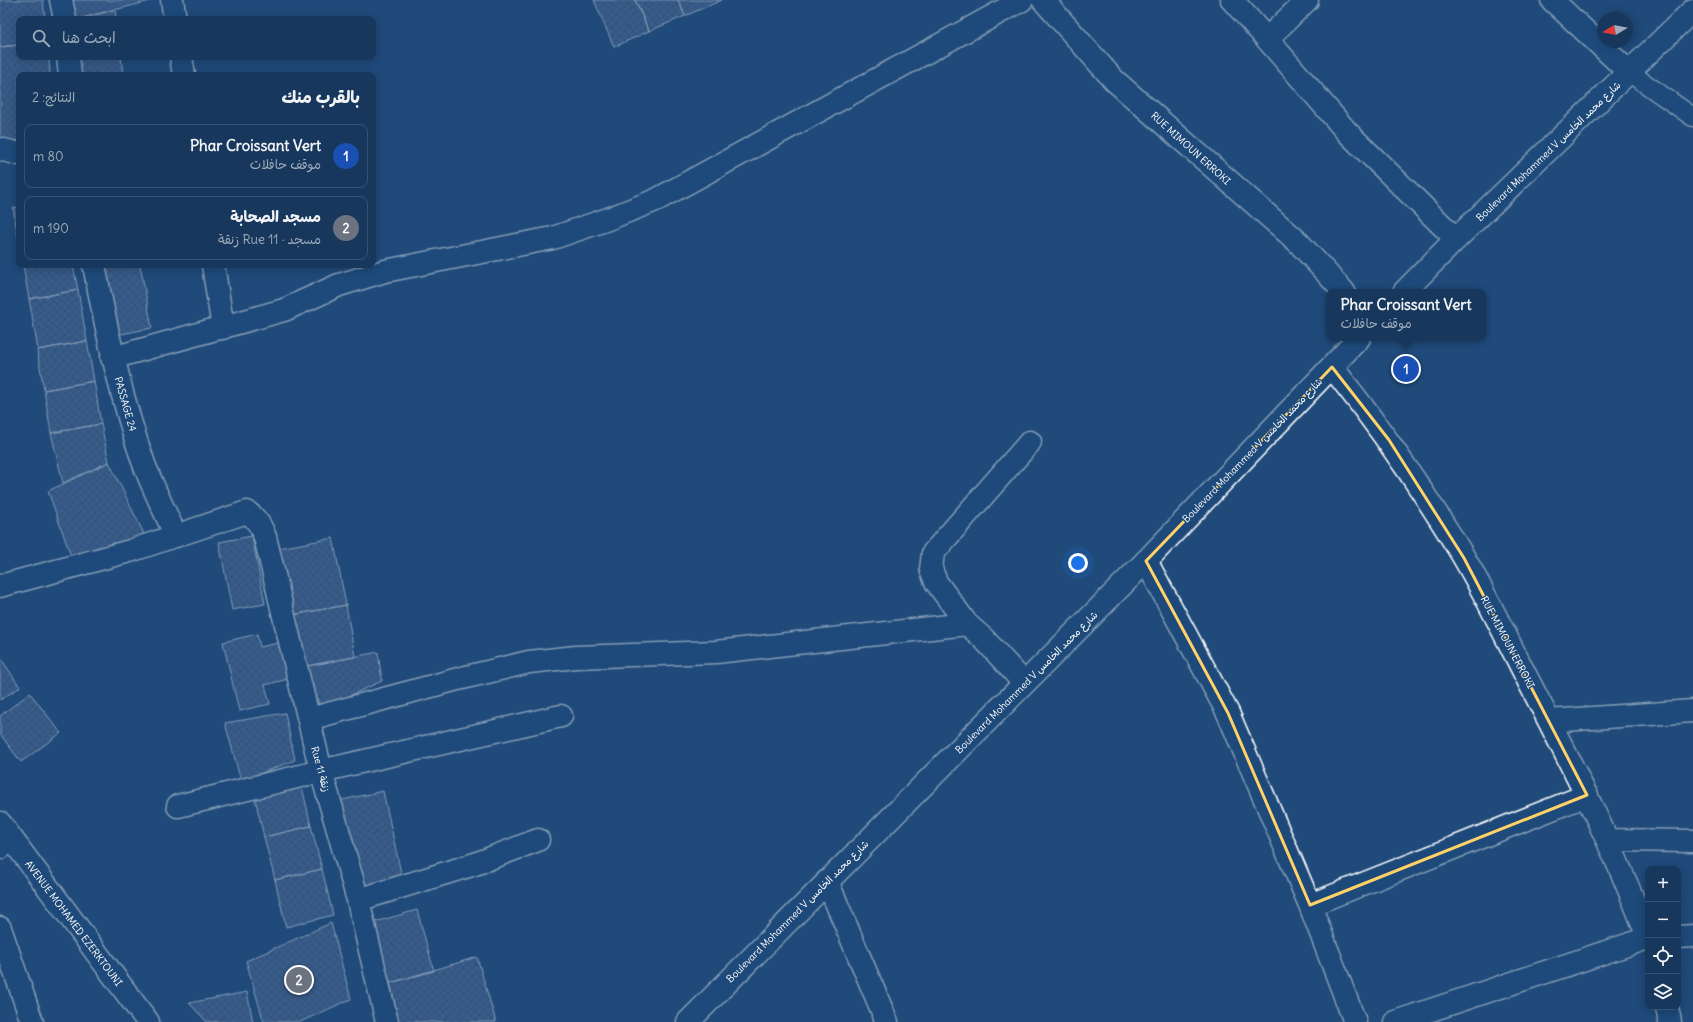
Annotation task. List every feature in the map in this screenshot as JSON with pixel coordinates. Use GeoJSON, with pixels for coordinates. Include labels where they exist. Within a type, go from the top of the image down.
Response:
{"type":"FeatureCollection","features":[{"type":"Feature","properties":{"kind":"street"},"geometry":{"type":"LineString","coordinates":[[62,0],[65,16]]}},
{"type":"Feature","properties":{"kind":"street"},"geometry":{"type":"LineString","coordinates":[[172,0],[175,16]]}},
{"type":"Feature","properties":{"kind":"street"},"geometry":{"type":"LineString","coordinates":[[112,358],[284,310],[339,285],[385,271],[553,238],[642,205],[663,196],[1022,0]]}},
{"type":"Feature","properties":{"kind":"street","name":"RUE MIMOUN ERROKI"},"geometry":{"type":"LineString","coordinates":[[1043,0],[1114,80],[1298,242],[1341,289]]}},
{"type":"Feature","properties":{"kind":"street"},"geometry":{"type":"LineString","coordinates":[[1232,0],[1347,132],[1456,239]]}},
{"type":"Feature","properties":{"kind":"street"},"geometry":{"type":"LineString","coordinates":[[1267,39],[1307,0]]}},
{"type":"Feature","properties":{"kind":"street"},"geometry":{"type":"LineString","coordinates":[[1552,0],[1630,73]]}},
{"type":"Feature","properties":{"kind":"street","name":"Boulevard Mohammed V شارع محمد الخامس"},"geometry":{"type":"LineString","coordinates":[[1407,289],[1456,239],[1630,73],[1693,10]]}},
{"type":"Feature","properties":{"kind":"street"},"geometry":{"type":"LineString","coordinates":[[68,60],[70,72]]}},
{"type":"Feature","properties":{"kind":"street"},"geometry":{"type":"LineString","coordinates":[[182,60],[184,72]]}},
{"type":"Feature","properties":{"kind":"street"},"geometry":{"type":"LineString","coordinates":[[0,149],[16,153]]}},
{"type":"Feature","properties":{"kind":"street","name":"PASSAGE 24"},"geometry":{"type":"LineString","coordinates":[[95,268],[112,358],[145,465],[176,536]]}},
{"type":"Feature","properties":{"kind":"street"},"geometry":{"type":"LineString","coordinates":[[213,268],[223,328]]}},
{"type":"Feature","properties":{"kind":"street","name":"Boulevard Mohammed V شارع محمد الخامس"},"geometry":{"type":"LineString","coordinates":[[688,1022],[1146,561],[1356,341]]}},
{"type":"Feature","properties":{"kind":"street","name":"RUE MIMOUN ERROKI"},"geometry":{"type":"LineString","coordinates":[[1332,367],[1389,440],[1440,518],[1467,565],[1550,721],[1587,795],[1608,840],[1645,931]]}},
{"type":"Feature","properties":{"kind":"street"},"geometry":{"type":"LineString","coordinates":[[1024,683],[984,639],[967,624],[936,582],[931,569],[933,553],[1030,442]]}},
{"type":"Feature","properties":{"kind":"street","name":"Rue 11 زنقة"},"geometry":{"type":"LineString","coordinates":[[176,536],[247,512],[255,517],[260,525],[265,537],[322,771],[358,900],[388,1022]]}},
{"type":"Feature","properties":{"kind":"street"},"geometry":{"type":"LineString","coordinates":[[0,586],[130,551],[176,536]]}},
{"type":"Feature","properties":{"kind":"street"},"geometry":{"type":"LineString","coordinates":[[1146,561],[1228,713],[1310,905],[1355,1022]]}},
{"type":"Feature","properties":{"kind":"street"},"geometry":{"type":"LineString","coordinates":[[309,719],[458,679],[529,662],[576,657],[716,652],[967,624]]}},
{"type":"Feature","properties":{"kind":"street"},"geometry":{"type":"LineString","coordinates":[[1550,721],[1693,711]]}},
{"type":"Feature","properties":{"kind":"street"},"geometry":{"type":"LineString","coordinates":[[178,806],[561,716]]}},
{"type":"Feature","properties":{"kind":"street"},"geometry":{"type":"LineString","coordinates":[[1310,905],[1587,795]]}},
{"type":"Feature","properties":{"kind":"street","name":"AVENUE MOHAMED EZERKTOUNI"},"geometry":{"type":"LineString","coordinates":[[4,837],[148,1022]]}},
{"type":"Feature","properties":{"kind":"street"},"geometry":{"type":"LineString","coordinates":[[358,900],[475,864],[538,840]]}},
{"type":"Feature","properties":{"kind":"street"},"geometry":{"type":"LineString","coordinates":[[1608,840],[1693,840]]}},
{"type":"Feature","properties":{"kind":"street"},"geometry":{"type":"LineString","coordinates":[[827,881],[887,1022]]}},
{"type":"Feature","properties":{"kind":"street"},"geometry":{"type":"LineString","coordinates":[[0,928],[32,1022]]}},
{"type":"Feature","properties":{"kind":"street"},"geometry":{"type":"LineString","coordinates":[[1681,937],[1693,936]]}},
{"type":"Feature","properties":{"kind":"street"},"geometry":{"type":"LineString","coordinates":[[1395,1022],[1645,939]]}},
{"type":"Feature","properties":{"kind":"street"},"geometry":{"type":"LineString","coordinates":[[1668,1010],[1670,1022]]}},
{"type":"Feature","properties":{"kind":"lane"},"geometry":{"type":"LineString","coordinates":[[1630,73],[1693,117]]}},
{"type":"Feature","properties":{"kind":"highlighted area"},"geometry":{"type":"Polygon","coordinates":[[[1332,367],[1389,440],[1464,558],[1587,795],[1310,905],[1228,713],[1146,561],[1332,367]]]}},
{"type":"Feature","properties":{"kind":"building"},"geometry":{"type":"Polygon","coordinates":[[[0,0],[43,0],[45,16],[16,16],[16,45],[0,47],[0,0]]]}},
{"type":"Feature","properties":{"kind":"building"},"geometry":{"type":"Polygon","coordinates":[[[70,0],[154,0],[91,16],[73,16],[70,0]]]}},
{"type":"Feature","properties":{"kind":"building"},"geometry":{"type":"Polygon","coordinates":[[[594,0],[635,0],[649,31],[614,47],[594,0]]]}},
{"type":"Feature","properties":{"kind":"building"},"geometry":{"type":"Polygon","coordinates":[[[635,0],[678,0],[685,16],[649,31],[635,0]]]}},
{"type":"Feature","properties":{"kind":"building"},"geometry":{"type":"Polygon","coordinates":[[[678,0],[722,0],[685,16],[678,0]]]}},
{"type":"Feature","properties":{"kind":"building"},"geometry":{"type":"Polygon","coordinates":[[[115,9],[116,16],[90,16],[115,9]]]}},
{"type":"Feature","properties":{"kind":"building"},"geometry":{"type":"Polygon","coordinates":[[[16,45],[16,60],[49,60],[50,72],[16,72],[16,141],[0,139],[0,47],[16,45]]]}},
{"type":"Feature","properties":{"kind":"building"},"geometry":{"type":"Polygon","coordinates":[[[76,60],[121,60],[123,72],[77,72],[76,60]]]}},
{"type":"Feature","properties":{"kind":"building"},"geometry":{"type":"Polygon","coordinates":[[[13,208],[16,208],[16,226],[13,208]]]}},
{"type":"Feature","properties":{"kind":"building"},"geometry":{"type":"Polygon","coordinates":[[[24,268],[74,268],[78,290],[29,299],[24,268]]]}},
{"type":"Feature","properties":{"kind":"building"},"geometry":{"type":"Polygon","coordinates":[[[104,268],[141,268],[152,328],[116,335],[104,268]]]}},
{"type":"Feature","properties":{"kind":"building"},"geometry":{"type":"Polygon","coordinates":[[[78,290],[87,341],[38,350],[29,299],[78,290]]]}},
{"type":"Feature","properties":{"kind":"building"},"geometry":{"type":"Polygon","coordinates":[[[87,341],[94,381],[44,390],[37,350],[87,341]]]}},
{"type":"Feature","properties":{"kind":"building"},"geometry":{"type":"Polygon","coordinates":[[[94,381],[101,424],[51,433],[44,390],[94,381]]]}},
{"type":"Feature","properties":{"kind":"building"},"geometry":{"type":"Polygon","coordinates":[[[101,424],[109,462],[63,483],[51,433],[101,424]]]}},
{"type":"Feature","properties":{"kind":"building"},"geometry":{"type":"Polygon","coordinates":[[[109,462],[146,538],[72,559],[48,491],[109,462]]]}},
{"type":"Feature","properties":{"kind":"building"},"geometry":{"type":"Polygon","coordinates":[[[252,536],[265,604],[232,610],[219,542],[252,536]]]}},
{"type":"Feature","properties":{"kind":"building"},"geometry":{"type":"Polygon","coordinates":[[[333,538],[346,605],[287,616],[274,549],[333,538]]]}},
{"type":"Feature","properties":{"kind":"building"},"geometry":{"type":"Polygon","coordinates":[[[346,605],[355,657],[302,667],[292,615],[346,605]]]}},
{"type":"Feature","properties":{"kind":"building"},"geometry":{"type":"Polygon","coordinates":[[[257,634],[260,647],[278,643],[288,679],[265,685],[270,704],[239,711],[223,642],[257,634]]]}},
{"type":"Feature","properties":{"kind":"building"},"geometry":{"type":"Polygon","coordinates":[[[378,652],[382,681],[320,709],[314,685],[305,687],[302,667],[378,652]]]}},
{"type":"Feature","properties":{"kind":"building"},"geometry":{"type":"Polygon","coordinates":[[[0,657],[20,687],[0,700],[0,657]]]}},
{"type":"Feature","properties":{"kind":"building"},"geometry":{"type":"Polygon","coordinates":[[[30,693],[61,733],[21,762],[0,734],[0,716],[30,693]]]}},
{"type":"Feature","properties":{"kind":"building"},"geometry":{"type":"Polygon","coordinates":[[[285,713],[295,760],[241,781],[225,723],[285,713]]]}},
{"type":"Feature","properties":{"kind":"building"},"geometry":{"type":"Polygon","coordinates":[[[300,778],[311,826],[264,837],[253,790],[300,778]]]}},
{"type":"Feature","properties":{"kind":"building"},"geometry":{"type":"Polygon","coordinates":[[[383,791],[403,882],[358,892],[338,801],[383,791]]]}},
{"type":"Feature","properties":{"kind":"building"},"geometry":{"type":"Polygon","coordinates":[[[311,826],[322,869],[275,880],[264,837],[311,826]]]}},
{"type":"Feature","properties":{"kind":"building"},"geometry":{"type":"Polygon","coordinates":[[[322,869],[333,915],[286,927],[275,880],[322,869]]]}},
{"type":"Feature","properties":{"kind":"building"},"geometry":{"type":"Polygon","coordinates":[[[417,910],[434,971],[390,983],[372,923],[417,910]]]}},
{"type":"Feature","properties":{"kind":"building"},"geometry":{"type":"Polygon","coordinates":[[[331,923],[351,999],[300,1022],[264,1022],[246,961],[331,923]]]}},
{"type":"Feature","properties":{"kind":"building"},"geometry":{"type":"Polygon","coordinates":[[[477,957],[496,1022],[399,1022],[390,983],[477,957]]]}},
{"type":"Feature","properties":{"kind":"building"},"geometry":{"type":"Polygon","coordinates":[[[247,992],[253,1022],[207,1022],[189,1003],[247,992]]]}},
{"type":"Feature","properties":{"kind":"place","name":"Phar Croissant Vert"},"geometry":{"type":"Point","coordinates":[1406,369]}},
{"type":"Feature","properties":{"kind":"place","name":"مسجد الصحابة"},"geometry":{"type":"Point","coordinates":[299,980]}}]}
